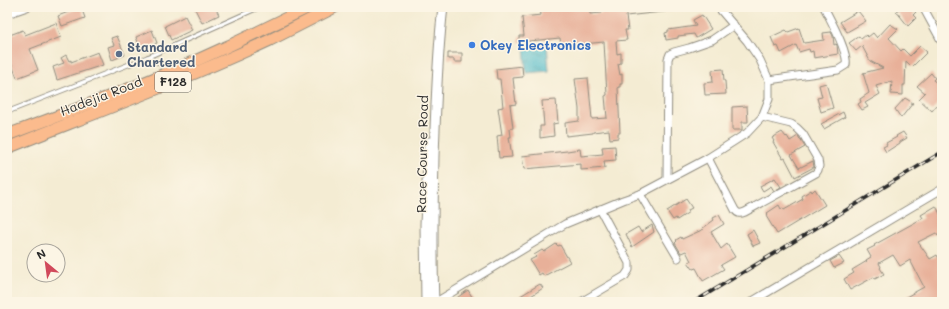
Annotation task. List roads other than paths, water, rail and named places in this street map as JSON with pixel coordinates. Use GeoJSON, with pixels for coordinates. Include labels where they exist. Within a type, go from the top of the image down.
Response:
{"type":"FeatureCollection","features":[{"type":"Feature","properties":{"kind":"main road","name":"Hadejia Road"},"geometry":{"type":"LineString","coordinates":[[7,136],[223,49],[309,7]]}},
{"type":"Feature","properties":{"kind":"main road","name":"Hadejia Road"},"geometry":{"type":"LineString","coordinates":[[7,148],[120,104],[196,72],[271,39],[335,7]]}},
{"type":"Feature","properties":{"kind":"street"},"geometry":{"type":"LineString","coordinates":[[7,14],[27,7]]}},
{"type":"Feature","properties":{"kind":"street","name":"Race Course Road"},"geometry":{"type":"LineString","coordinates":[[426,302],[425,224],[430,105],[437,7]]}},
{"type":"Feature","properties":{"kind":"street","name":"Race Course Road"},"geometry":{"type":"LineString","coordinates":[[435,302],[433,212],[436,100],[443,7]]}},
{"type":"Feature","properties":{"kind":"street"},"geometry":{"type":"LineString","coordinates":[[435,302],[565,224],[640,194],[708,158],[747,133],[762,117],[768,99],[769,80],[760,60],[747,41],[718,7]]}},
{"type":"Feature","properties":{"kind":"street"},"geometry":{"type":"LineString","coordinates":[[769,80],[838,70],[846,66],[847,62],[844,50],[824,7]]}},
{"type":"Feature","properties":{"kind":"street"},"geometry":{"type":"LineString","coordinates":[[923,7],[942,42]]}},
{"type":"Feature","properties":{"kind":"street"},"geometry":{"type":"LineString","coordinates":[[667,179],[668,59],[670,54],[712,40],[734,25]]}},
{"type":"Feature","properties":{"kind":"street"},"geometry":{"type":"LineString","coordinates":[[708,158],[734,210],[740,214],[816,173],[819,166],[818,160],[798,128],[791,124],[762,117]]}},
{"type":"Feature","properties":{"kind":"street"},"geometry":{"type":"LineString","coordinates":[[751,302],[942,189]]}},
{"type":"Feature","properties":{"kind":"street"},"geometry":{"type":"LineString","coordinates":[[640,194],[678,258]]}},
{"type":"Feature","properties":{"kind":"street"},"geometry":{"type":"LineString","coordinates":[[581,302],[625,276],[629,270],[629,263],[600,209]]}},
{"type":"Feature","properties":{"kind":"lane"},"geometry":{"type":"LineString","coordinates":[[7,112],[148,57],[260,7]]}},
{"type":"Feature","properties":{"kind":"lane"},"geometry":{"type":"LineString","coordinates":[[148,57],[171,71]]}},
{"type":"Feature","properties":{"kind":"water"},"geometry":{"type":"Polygon","coordinates":[[[547,44],[549,71],[526,73],[524,46],[547,44]]]}},
{"type":"Feature","properties":{"kind":"railway"},"geometry":{"type":"LineString","coordinates":[[694,302],[942,152]]}},
{"type":"Feature","properties":{"kind":"place","name":"Okey Electronics"},"geometry":{"type":"Point","coordinates":[472,45]}},
{"type":"Feature","properties":{"kind":"place","name":"Standard Chartered"},"geometry":{"type":"Point","coordinates":[119,54]}}]}
